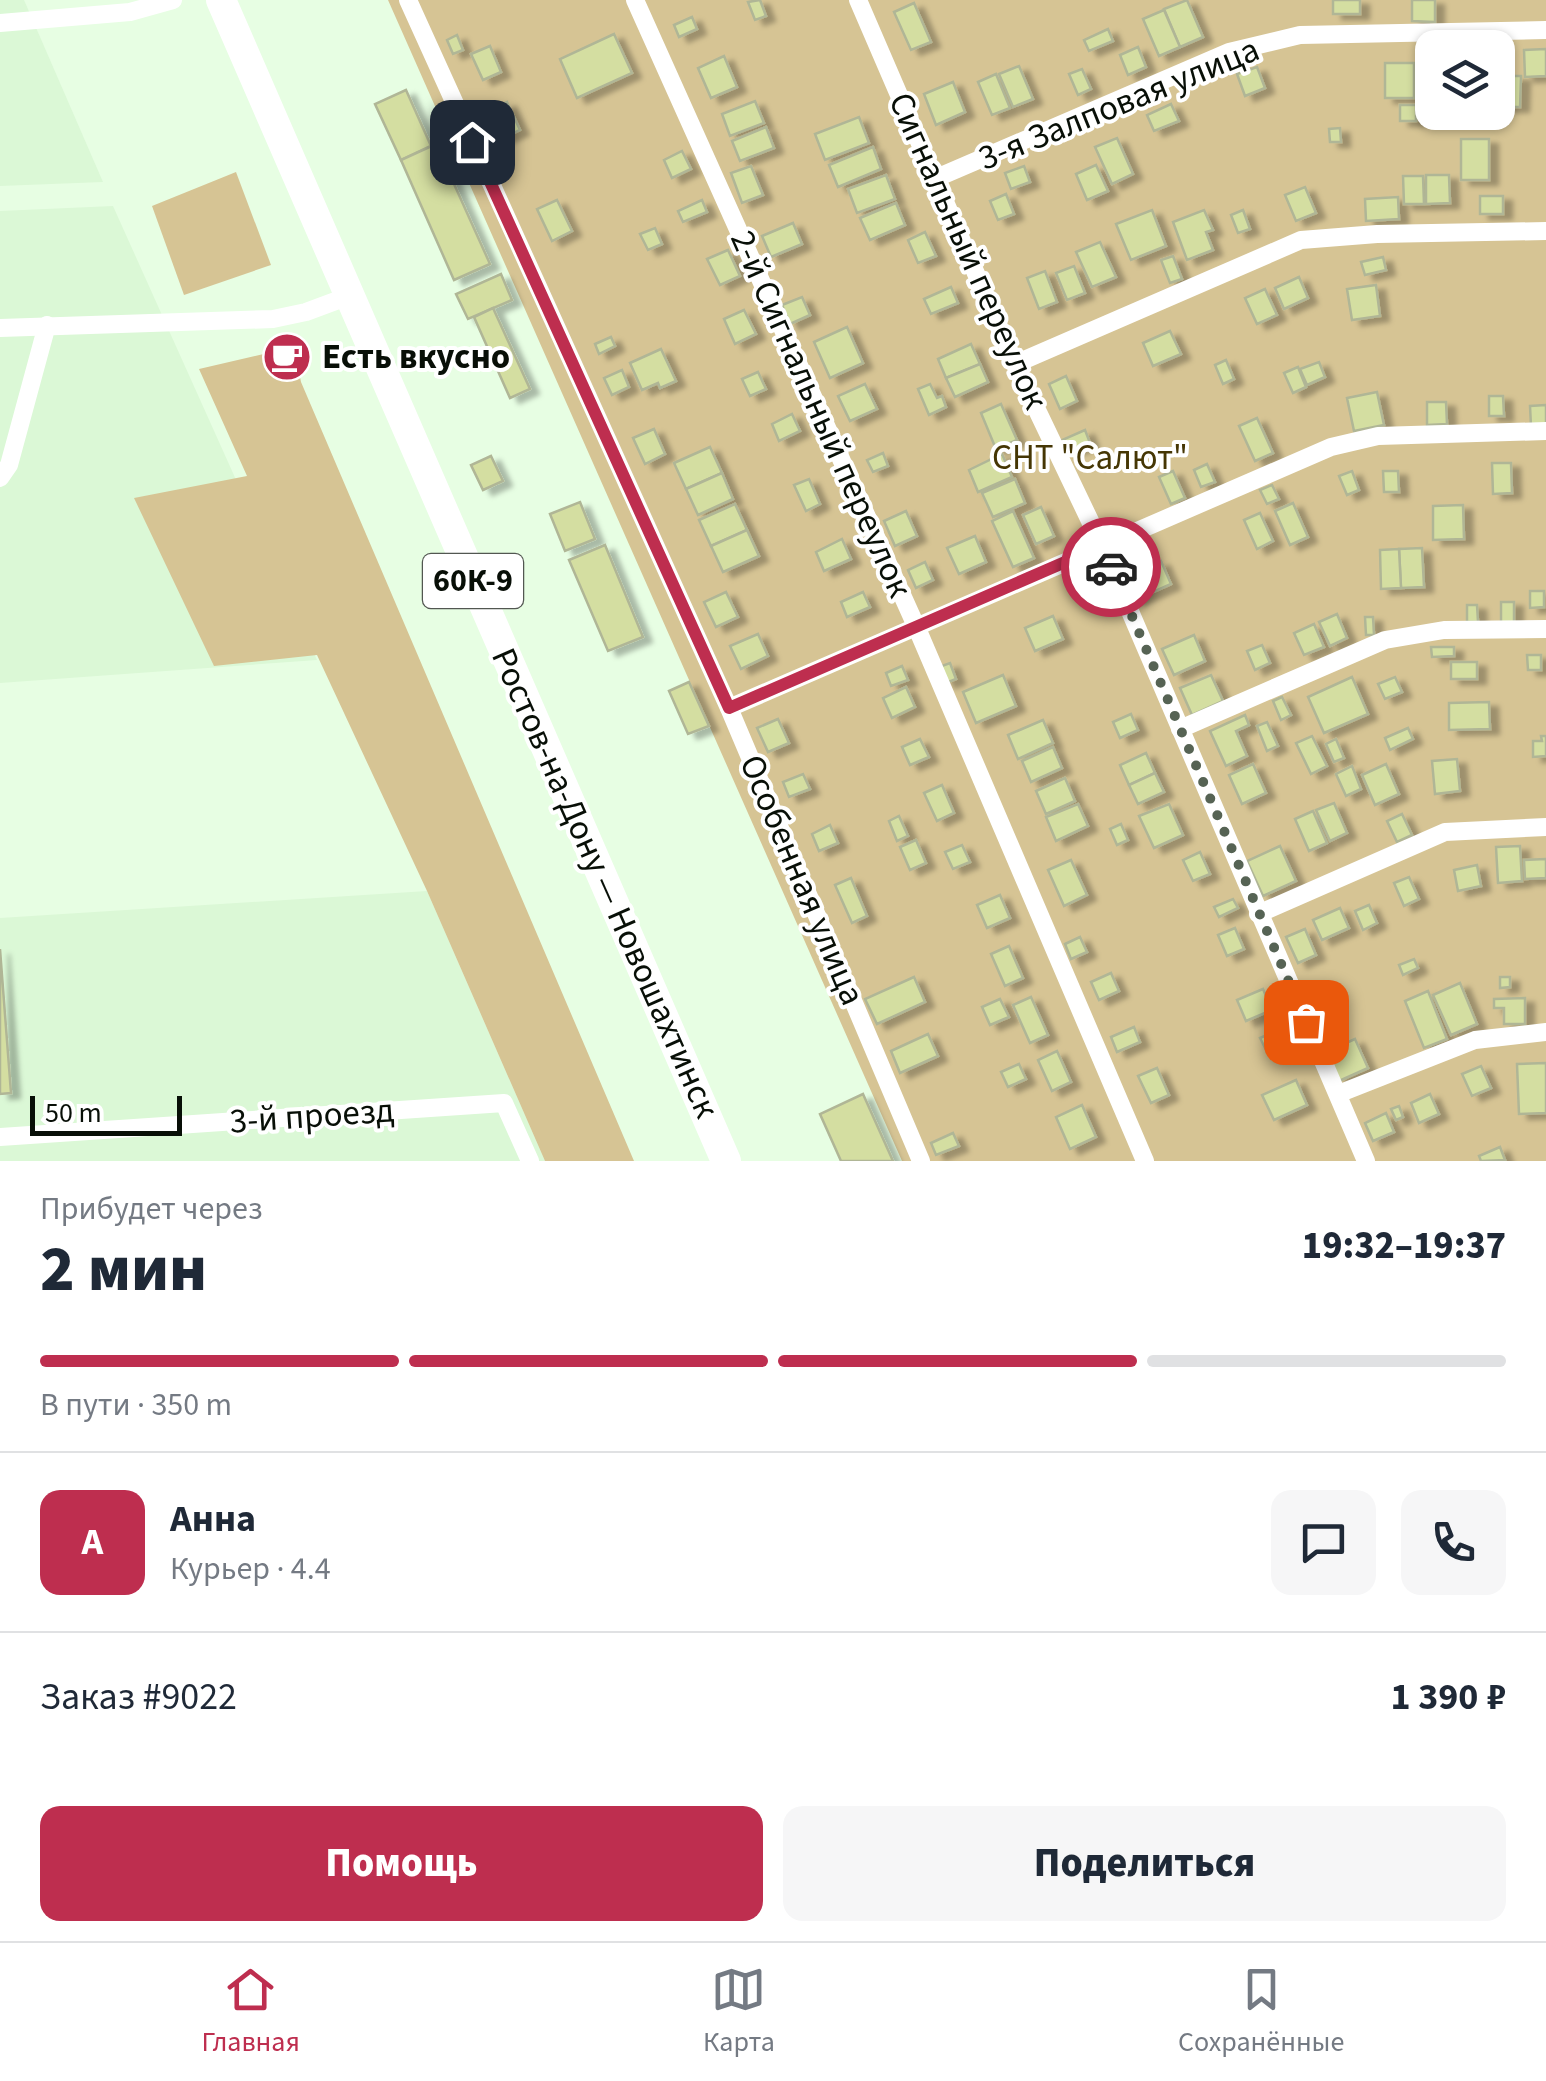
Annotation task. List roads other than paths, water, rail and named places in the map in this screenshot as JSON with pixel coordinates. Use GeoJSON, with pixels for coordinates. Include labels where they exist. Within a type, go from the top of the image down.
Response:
{"type":"FeatureCollection","features":[{"type":"Feature","properties":{"kind":"main road","name":"Ростов-на-Дону — Новошахтинск"},"geometry":{"type":"LineString","coordinates":[[221,0],[726,1161]]}},
{"type":"Feature","properties":{"kind":"street"},"geometry":{"type":"LineString","coordinates":[[0,23],[172,0]]}},
{"type":"Feature","properties":{"kind":"street","name":"Особенная улица"},"geometry":{"type":"LineString","coordinates":[[408,0],[729,708],[921,1161]]}},
{"type":"Feature","properties":{"kind":"street","name":"2-й Сигнальный переулок"},"geometry":{"type":"LineString","coordinates":[[636,0],[916,626],[1145,1161]]}},
{"type":"Feature","properties":{"kind":"street","name":"Сигнальный переулок"},"geometry":{"type":"LineString","coordinates":[[858,0],[1015,364],[1102,546],[1366,1161]]}},
{"type":"Feature","properties":{"kind":"street","name":"3-я Залповая улица"},"geometry":{"type":"LineString","coordinates":[[934,179],[1229,52],[1300,35],[1546,30]]}},
{"type":"Feature","properties":{"kind":"street"},"geometry":{"type":"LineString","coordinates":[[1015,364],[1301,240],[1378,234],[1546,231]]}},
{"type":"Feature","properties":{"kind":"street"},"geometry":{"type":"LineString","coordinates":[[0,328],[273,319],[349,296]]}},
{"type":"Feature","properties":{"kind":"street"},"geometry":{"type":"LineString","coordinates":[[0,478],[10,464],[47,325]]}},
{"type":"Feature","properties":{"kind":"street"},"geometry":{"type":"LineString","coordinates":[[729,708],[1331,447],[1378,436],[1546,431]]}},
{"type":"Feature","properties":{"kind":"street"},"geometry":{"type":"LineString","coordinates":[[1180,729],[1385,640],[1444,630],[1546,629]]}},
{"type":"Feature","properties":{"kind":"street"},"geometry":{"type":"LineString","coordinates":[[1258,914],[1445,832],[1546,827]]}},
{"type":"Feature","properties":{"kind":"street"},"geometry":{"type":"LineString","coordinates":[[1338,1094],[1475,1040],[1546,1032]]}},
{"type":"Feature","properties":{"kind":"street","name":"3-й проезд"},"geometry":{"type":"LineString","coordinates":[[0,1137],[504,1103],[530,1161]]}},
{"type":"Feature","properties":{"kind":"place","name":"Есть вкусно"},"geometry":{"type":"Point","coordinates":[287,357]}},
{"type":"Feature","properties":{"kind":"park label","name":"СНТ \"Салют\""},"geometry":{"type":"Point","coordinates":[1090,458]}}]}
